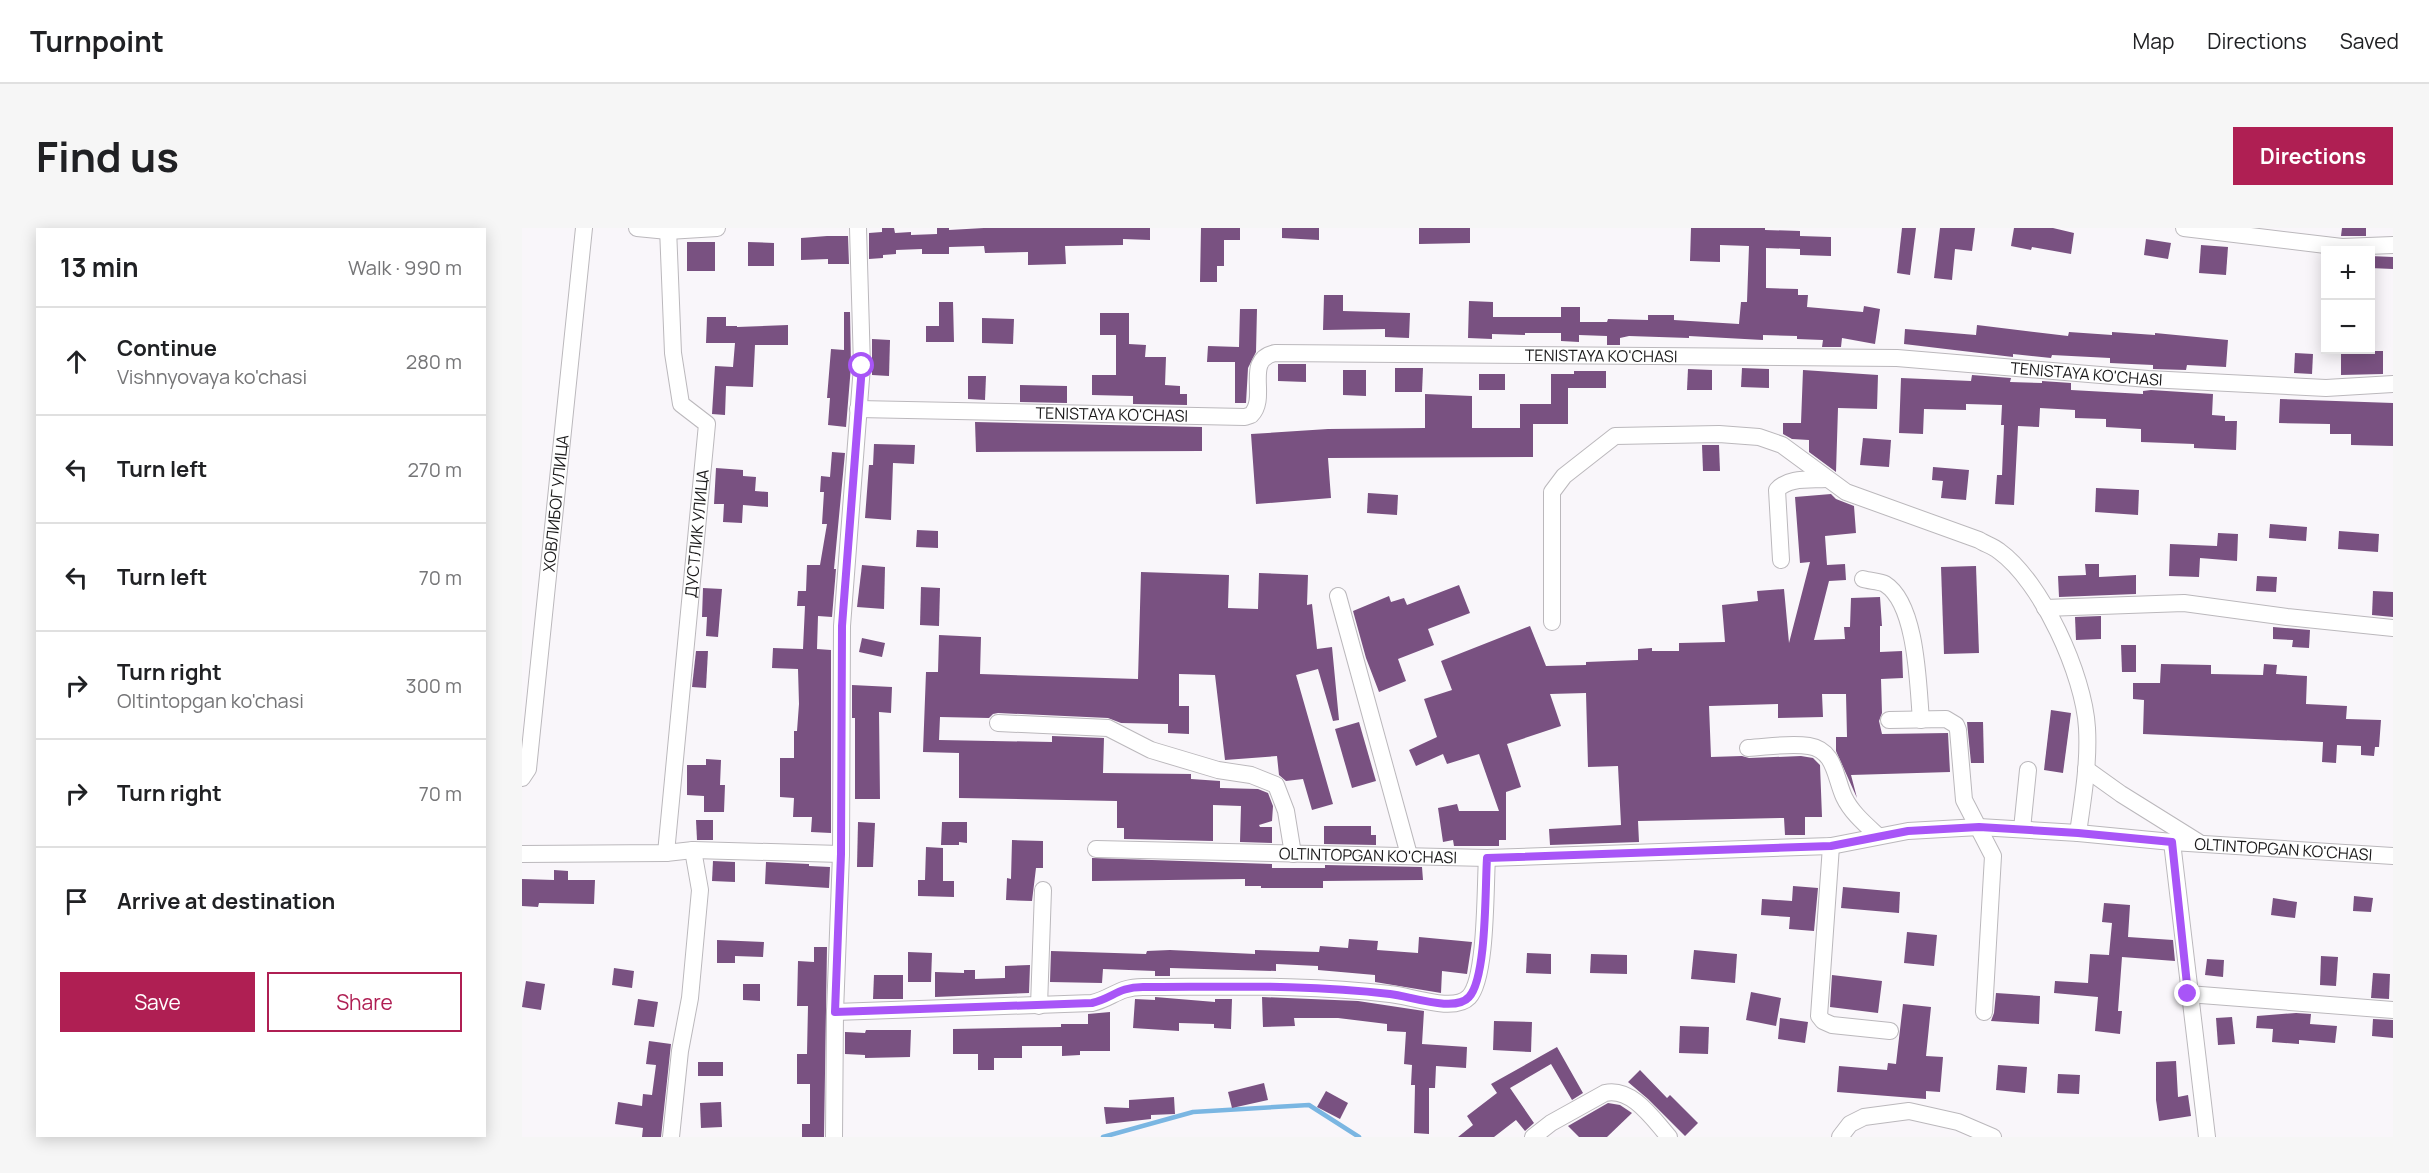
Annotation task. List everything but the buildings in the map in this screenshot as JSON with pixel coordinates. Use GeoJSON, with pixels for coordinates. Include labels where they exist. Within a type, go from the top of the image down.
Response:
{"type":"FeatureCollection","features":[{"type":"Feature","properties":{"kind":"street","name":"ХОВЛИБОГ УЛИЦА"},"geometry":{"type":"LineString","coordinates":[[522,778],[528,769],[584,228]]}},
{"type":"Feature","properties":{"kind":"street"},"geometry":{"type":"LineString","coordinates":[[637,228],[717,228]]}},
{"type":"Feature","properties":{"kind":"street"},"geometry":{"type":"LineString","coordinates":[[834,1137],[835,1012],[841,854],[842,626],[862,366],[858,228]]}},
{"type":"Feature","properties":{"kind":"street"},"geometry":{"type":"LineString","coordinates":[[2184,228],[2342,247],[2393,245]]}},
{"type":"Feature","properties":{"kind":"street","name":"ДУСТЛИК УЛИЦА"},"geometry":{"type":"LineString","coordinates":[[666,853],[707,424],[681,404],[673,354],[668,229]]}},
{"type":"Feature","properties":{"kind":"street","name":"TENISTAYA KO'CHASI"},"geometry":{"type":"LineString","coordinates":[[858,410],[1245,417],[1251,415],[1258,404],[1258,369],[1261,361],[1266,355],[1275,353],[1897,358],[2148,379],[2326,387],[2393,384]]}},
{"type":"Feature","properties":{"kind":"street"},"geometry":{"type":"LineString","coordinates":[[1552,622],[1552,492],[1564,476],[1615,436],[1719,434],[1759,438],[1782,445],[1846,492],[1979,540],[1999,550],[2018,568],[2045,608],[2067,651],[2083,695],[2087,729],[2086,769],[2078,833]]}},
{"type":"Feature","properties":{"kind":"street"},"geometry":{"type":"LineString","coordinates":[[1781,560],[1778,490],[1782,484],[1788,482],[1826,479]]}},
{"type":"Feature","properties":{"kind":"street"},"geometry":{"type":"LineString","coordinates":[[1863,579],[1885,584],[1902,603],[1915,646],[1921,720]]}},
{"type":"Feature","properties":{"kind":"street"},"geometry":{"type":"LineString","coordinates":[[1338,596],[1409,855]]}},
{"type":"Feature","properties":{"kind":"street"},"geometry":{"type":"LineString","coordinates":[[2045,608],[2184,603],[2393,628]]}},
{"type":"Feature","properties":{"kind":"street"},"geometry":{"type":"LineString","coordinates":[[1889,720],[1946,719],[1956,725],[1964,800],[1993,856],[1984,1012]]}},
{"type":"Feature","properties":{"kind":"street"},"geometry":{"type":"LineString","coordinates":[[998,723],[1108,728],[1151,750],[1218,770],[1251,775],[1276,785],[1286,811],[1293,854]]}},
{"type":"Feature","properties":{"kind":"street"},"geometry":{"type":"LineString","coordinates":[[1748,748],[1809,746],[1824,752],[1834,766],[1844,798],[1860,820],[1877,835]]}},
{"type":"Feature","properties":{"kind":"street"},"geometry":{"type":"LineString","coordinates":[[2086,769],[2121,794],[2202,844]]}},
{"type":"Feature","properties":{"kind":"street"},"geometry":{"type":"LineString","coordinates":[[2022,829],[2028,770]]}},
{"type":"Feature","properties":{"kind":"street","name":"OLTINTOPGAN KO'CHASI"},"geometry":{"type":"LineString","coordinates":[[1096,849],[1487,858],[1831,846],[1877,835],[1908,831],[1979,827],[2393,856]]}},
{"type":"Feature","properties":{"kind":"street"},"geometry":{"type":"LineString","coordinates":[[2172,842],[2206,1137]]}},
{"type":"Feature","properties":{"kind":"street"},"geometry":{"type":"LineString","coordinates":[[1831,846],[1819,1016],[1823,1021],[1832,1024],[1890,1031]]}},
{"type":"Feature","properties":{"kind":"street"},"geometry":{"type":"LineString","coordinates":[[522,854],[666,853],[693,850],[841,854]]}},
{"type":"Feature","properties":{"kind":"street"},"geometry":{"type":"LineString","coordinates":[[671,1137],[680,1051],[690,998],[700,890],[693,850]]}},
{"type":"Feature","properties":{"kind":"street"},"geometry":{"type":"LineString","coordinates":[[835,1012],[1092,1003],[1105,1000],[1116,991],[1127,987],[1345,988],[1407,996],[1450,1005],[1460,1004],[1474,991],[1481,969],[1487,858]]}},
{"type":"Feature","properties":{"kind":"street"},"geometry":{"type":"LineString","coordinates":[[1039,1006],[1043,890]]}},
{"type":"Feature","properties":{"kind":"street"},"geometry":{"type":"LineString","coordinates":[[2188,994],[2393,1010]]}},
{"type":"Feature","properties":{"kind":"street"},"geometry":{"type":"LineString","coordinates":[[1533,1137],[1560,1118],[1605,1093],[1614,1091],[1624,1093],[1636,1102],[1670,1137]]}},
{"type":"Feature","properties":{"kind":"street"},"geometry":{"type":"LineString","coordinates":[[1840,1137],[1850,1124],[1864,1117],[1909,1111],[1958,1122],[1993,1137]]}},
{"type":"Feature","properties":{"kind":"waterway"},"geometry":{"type":"LineString","coordinates":[[1103,1137],[1193,1112],[1309,1105],[1359,1137]]}},
{"type":"Feature","properties":{"kind":"route"},"geometry":{"type":"LineString","coordinates":[[862,366],[842,626],[841,854],[835,1012],[1092,1003],[1105,1000],[1116,991],[1127,987],[1345,988],[1407,996],[1450,1005],[1460,1004],[1474,991],[1481,969],[1487,858],[1831,846],[1877,835],[1908,831],[1979,827],[2172,842],[2188,994]]}}]}
